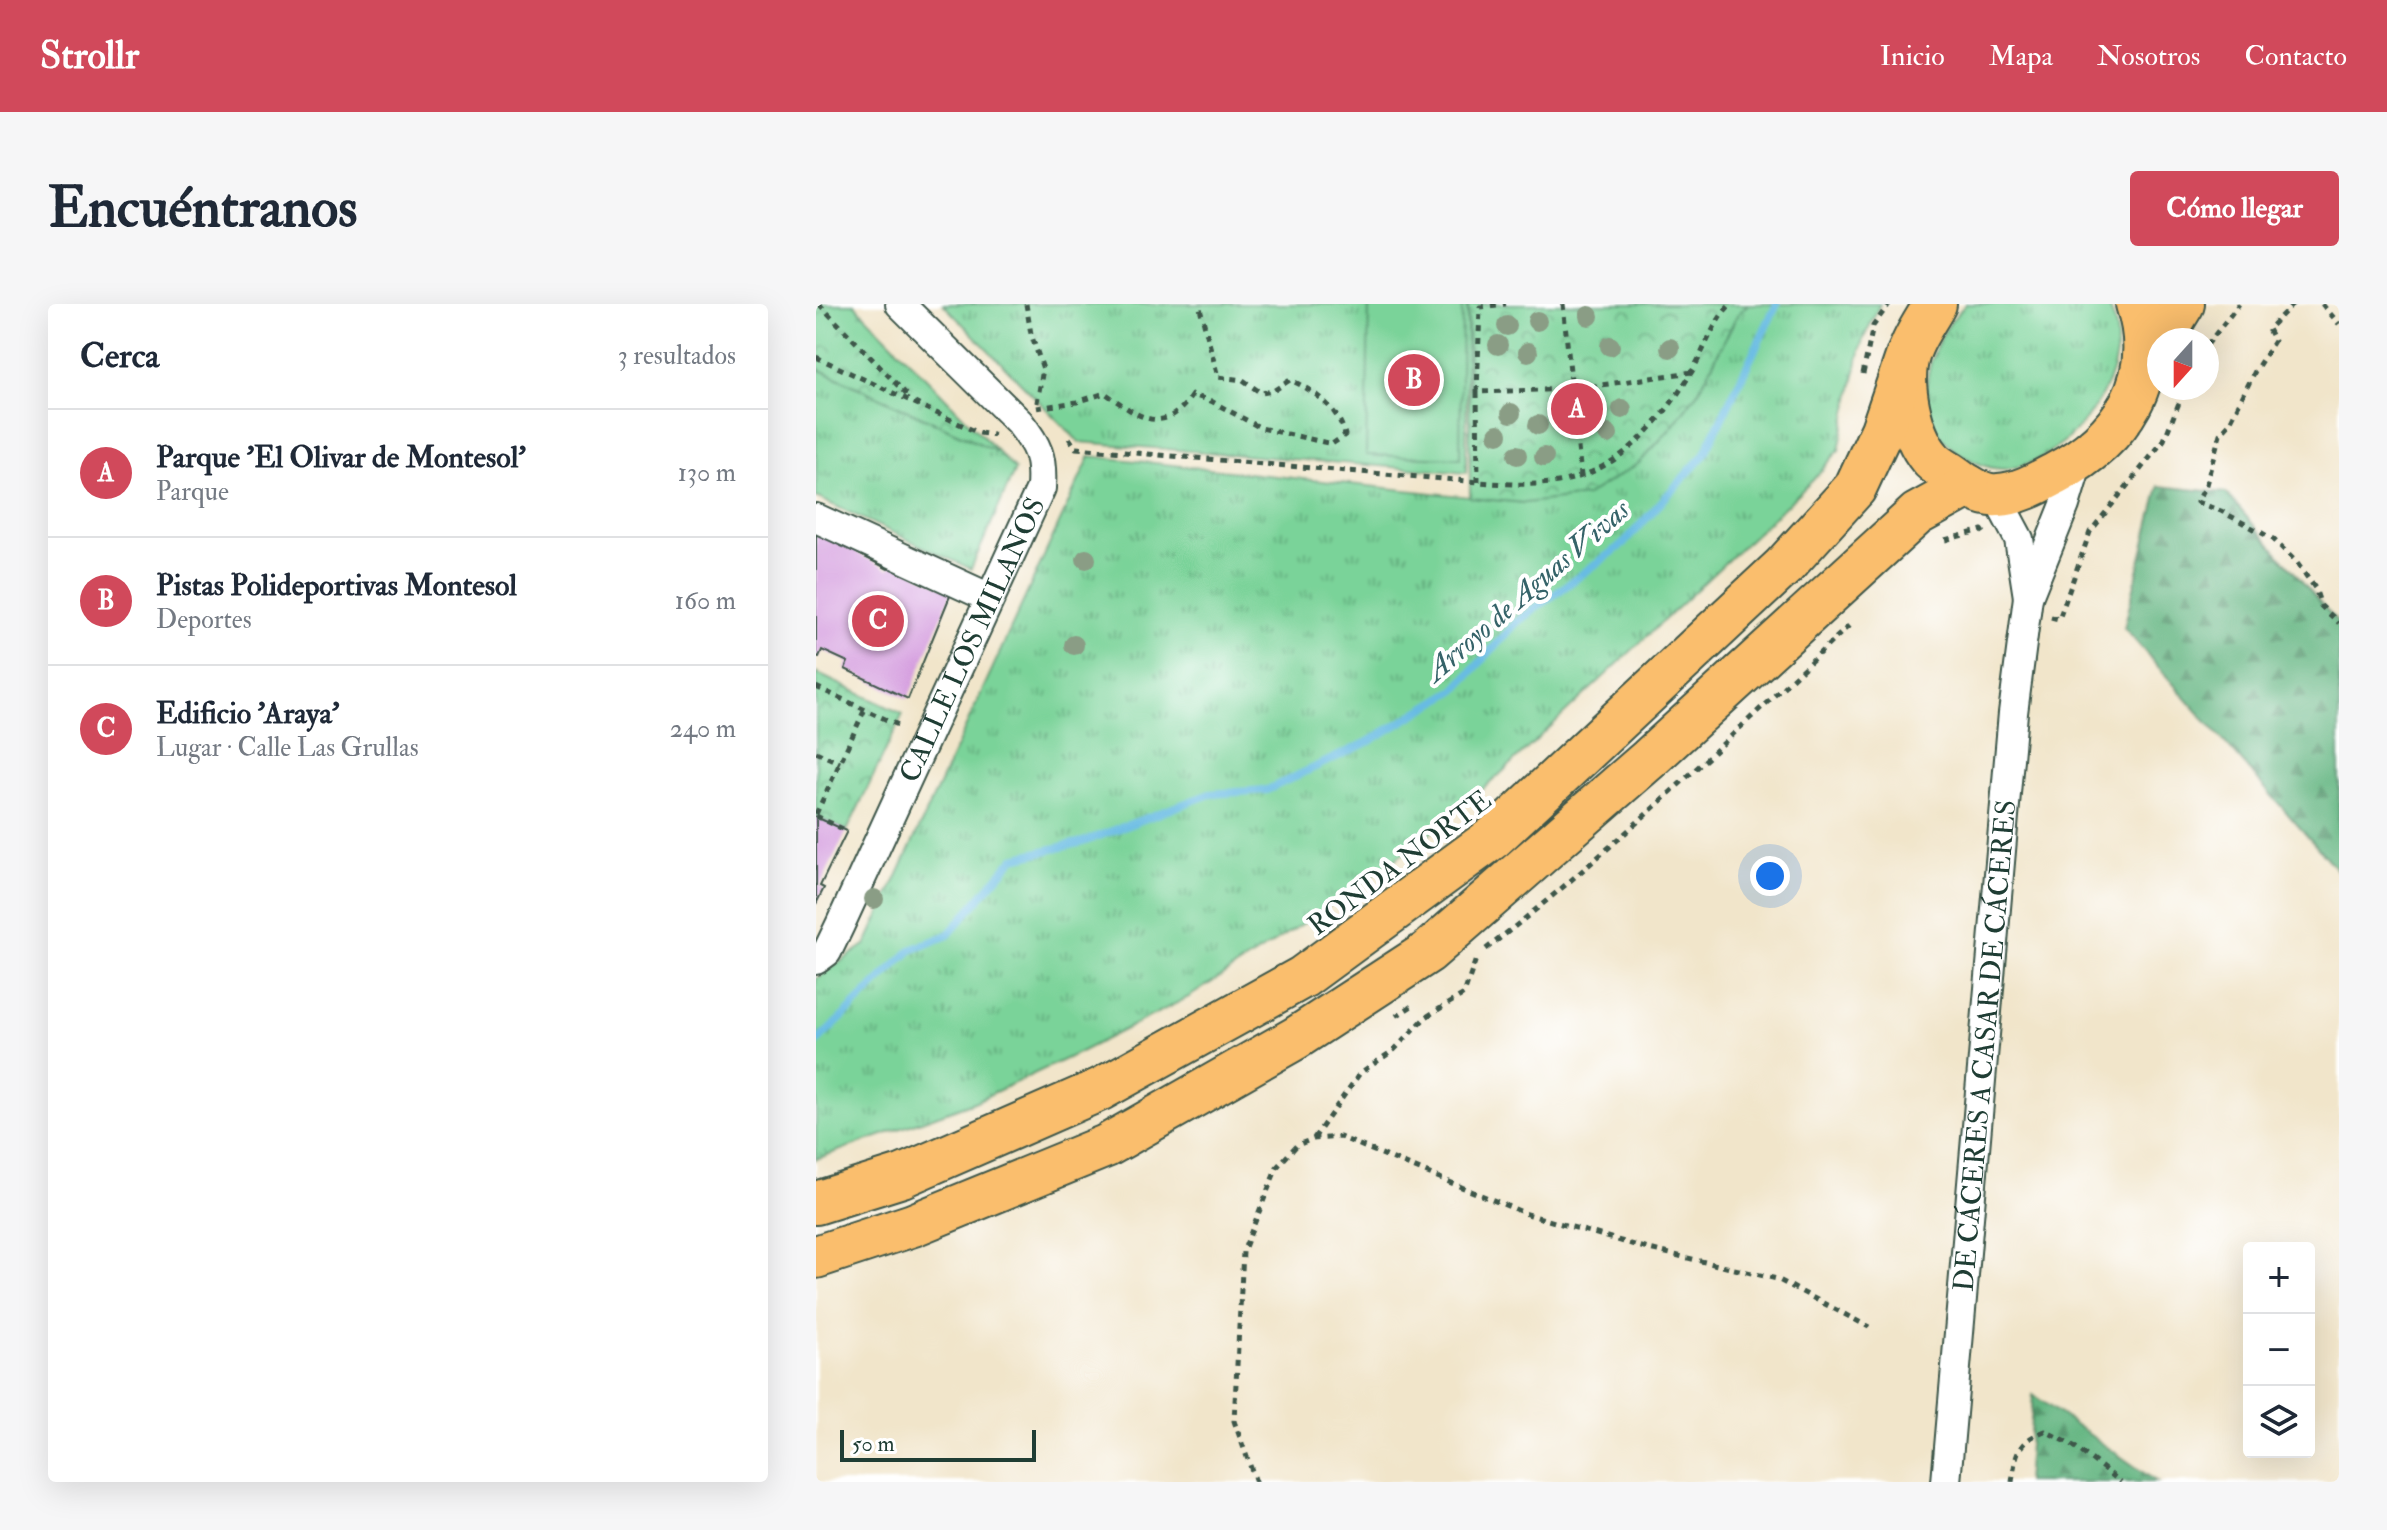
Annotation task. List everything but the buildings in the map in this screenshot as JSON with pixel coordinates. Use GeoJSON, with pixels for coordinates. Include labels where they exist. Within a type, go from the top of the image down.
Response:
{"type":"FeatureCollection","features":[{"type":"Feature","properties":{"kind":"highway","name":"RONDA NORTE"},"geometry":{"type":"LineString","coordinates":[[816,1203],[902,1176],[1101,1089],[1303,977],[1494,837],[1784,566],[1855,488],[1882,430],[1908,354],[1935,304]]}},
{"type":"Feature","properties":{"kind":"highway"},"geometry":{"type":"LineString","coordinates":[[2137,304],[2147,331]]}},
{"type":"Feature","properties":{"kind":"highway"},"geometry":{"type":"LineString","coordinates":[[2168,328],[2183,304]]}},
{"type":"Feature","properties":{"kind":"highway","name":"RONDA NORTE"},"geometry":{"type":"LineString","coordinates":[[1908,354],[1906,395],[1911,420],[1930,458],[1982,491]]}},
{"type":"Feature","properties":{"kind":"highway"},"geometry":{"type":"LineString","coordinates":[[816,1257],[913,1225],[1106,1146],[1296,1038],[1428,952],[1649,759],[1917,514],[1982,491],[2035,485],[2078,462],[2116,429],[2147,368]]}},
{"type":"Feature","properties":{"kind":"street","name":"CALLE LOS MILANOS"},"geometry":{"type":"LineString","coordinates":[[816,960],[827,952],[1041,488],[1042,466],[1036,443],[1019,422],[900,304]]}},
{"type":"Feature","properties":{"kind":"street"},"geometry":{"type":"LineString","coordinates":[[2027,604],[2078,462]]}},
{"type":"Feature","properties":{"kind":"street"},"geometry":{"type":"LineString","coordinates":[[1982,491],[2019,539],[2027,604]]}},
{"type":"Feature","properties":{"kind":"street"},"geometry":{"type":"LineString","coordinates":[[816,518],[990,598]]}},
{"type":"Feature","properties":{"kind":"street","name":"DE CÁCERES A CASAR DE CÁCERES"},"geometry":{"type":"LineString","coordinates":[[1946,1482],[2013,713],[2027,604]]}},
{"type":"Feature","properties":{"kind":"path"},"geometry":{"type":"LineString","coordinates":[[819,304],[915,403]]}},
{"type":"Feature","properties":{"kind":"path"},"geometry":{"type":"LineString","coordinates":[[1026,304],[1031,334],[1043,369],[1036,408],[1077,402],[1105,393],[1143,419],[1165,419],[1181,411],[1192,395],[1211,401],[1261,428],[1332,444],[1345,435],[1341,420],[1308,387],[1290,380],[1273,391],[1261,393],[1243,380],[1218,377],[1199,304]]}},
{"type":"Feature","properties":{"kind":"path"},"geometry":{"type":"LineString","coordinates":[[1478,482],[1480,307],[1506,304]]}},
{"type":"Feature","properties":{"kind":"path"},"geometry":{"type":"LineString","coordinates":[[1563,304],[1581,476]]}},
{"type":"Feature","properties":{"kind":"path"},"geometry":{"type":"LineString","coordinates":[[1860,385],[1873,326],[1889,304]]}},
{"type":"Feature","properties":{"kind":"path"},"geometry":{"type":"LineString","coordinates":[[2219,330],[2239,304]]}},
{"type":"Feature","properties":{"kind":"path"},"geometry":{"type":"LineString","coordinates":[[2293,304],[2268,329],[2274,341],[2255,371],[2229,424],[2220,434],[2205,488],[2197,502],[2258,529],[2284,548],[2315,588],[2321,606],[2339,623]]}},
{"type":"Feature","properties":{"kind":"path"},"geometry":{"type":"LineString","coordinates":[[2322,304],[2339,324]]}},
{"type":"Feature","properties":{"kind":"path"},"geometry":{"type":"LineString","coordinates":[[1069,438],[1076,448],[1478,482],[1543,483],[1581,476],[1628,451],[1672,402],[1692,372],[1727,305]]}},
{"type":"Feature","properties":{"kind":"path"},"geometry":{"type":"LineString","coordinates":[[816,357],[979,433],[1002,437]]}},
{"type":"Feature","properties":{"kind":"path"},"geometry":{"type":"LineString","coordinates":[[1477,392],[1573,389],[1692,372]]}},
{"type":"Feature","properties":{"kind":"path"},"geometry":{"type":"LineString","coordinates":[[2027,604],[2059,619],[2090,532],[2164,440],[2180,400]]}},
{"type":"Feature","properties":{"kind":"path"},"geometry":{"type":"LineString","coordinates":[[1941,541],[1982,530],[1991,542]]}},
{"type":"Feature","properties":{"kind":"path"},"geometry":{"type":"LineString","coordinates":[[1841,633],[1853,623]]}},
{"type":"Feature","properties":{"kind":"path"},"geometry":{"type":"LineString","coordinates":[[816,687],[898,725]]}},
{"type":"Feature","properties":{"kind":"path"},"geometry":{"type":"LineString","coordinates":[[847,831],[816,815],[865,709]]}},
{"type":"Feature","properties":{"kind":"path"},"geometry":{"type":"LineString","coordinates":[[816,752],[840,763]]}},
{"type":"Feature","properties":{"kind":"path"},"geometry":{"type":"LineString","coordinates":[[1313,1139],[1360,1073],[1394,1050],[1426,1017],[1464,994],[1477,956]]}},
{"type":"Feature","properties":{"kind":"path"},"geometry":{"type":"LineString","coordinates":[[1256,1482],[1234,1421],[1243,1252],[1277,1167],[1297,1145],[1313,1139],[1340,1137],[1527,1214],[1645,1248],[1777,1279],[1869,1327]]}},
{"type":"Feature","properties":{"kind":"path"},"geometry":{"type":"LineString","coordinates":[[2012,1482],[2017,1452],[2029,1437],[2045,1431],[2071,1444],[2121,1482]]}},
{"type":"Feature","properties":{"kind":"green space"},"geometry":{"type":"Polygon","coordinates":[[[816,304],[854,304],[998,452],[816,368],[816,304]]]}},
{"type":"Feature","properties":{"kind":"green space"},"geometry":{"type":"Polygon","coordinates":[[[943,304],[1467,304],[1466,473],[1079,442],[943,304]]]}},
{"type":"Feature","properties":{"kind":"green space"},"geometry":{"type":"Polygon","coordinates":[[[1369,304],[1462,304],[1460,458],[1366,455],[1369,304]]]}},
{"type":"Feature","properties":{"kind":"green space"},"geometry":{"type":"Polygon","coordinates":[[[1468,304],[1748,304],[1737,315],[1700,389],[1671,428],[1639,463],[1586,496],[1525,503],[1470,498],[1468,304]]]}},
{"type":"Feature","properties":{"kind":"green space"},"geometry":{"type":"Polygon","coordinates":[[[1748,304],[1880,304],[1862,342],[1839,450],[1813,480],[1496,778],[1421,841],[1307,921],[1189,997],[974,1102],[816,1159],[816,979],[866,944],[1090,456],[1525,503],[1639,463],[1671,428],[1700,389],[1737,315],[1748,304]]]}},
{"type":"Feature","properties":{"kind":"green space"},"geometry":{"type":"Polygon","coordinates":[[[1966,304],[2107,304],[2116,328],[2116,355],[2108,382],[2094,408],[2076,431],[2054,450],[2030,463],[2005,469],[1979,464],[1946,442],[1934,424],[1927,404],[1931,361],[1951,321],[1966,304]]]}},
{"type":"Feature","properties":{"kind":"green space"},"geometry":{"type":"Polygon","coordinates":[[[816,368],[998,452],[1015,470],[971,569],[816,497],[816,368]]]}},
{"type":"Feature","properties":{"kind":"green space"},"geometry":{"type":"Polygon","coordinates":[[[2159,486],[2226,493],[2339,624],[2339,872],[2124,628],[2159,486]]]}},
{"type":"Feature","properties":{"kind":"green space"},"geometry":{"type":"Polygon","coordinates":[[[816,673],[903,714],[847,831],[816,817],[816,673]]]}},
{"type":"Feature","properties":{"kind":"green space"},"geometry":{"type":"Polygon","coordinates":[[[2033,1395],[2157,1482],[2026,1482],[2033,1395]]]}},
{"type":"Feature","properties":{"kind":"waterway","name":"Arroyo de Aguas Vivas"},"geometry":{"type":"LineString","coordinates":[[816,1043],[911,950],[948,935],[1014,858],[1083,842],[1210,794],[1267,790],[1368,742],[1455,690],[1517,622],[1623,544],[1704,455],[1777,304]]}},
{"type":"Feature","properties":{"kind":"place","name":"Pistas Polideportivas Montesol"},"geometry":{"type":"Point","coordinates":[1414,380]}},
{"type":"Feature","properties":{"kind":"place","name":"Parque 'El Olivar de Montesol'"},"geometry":{"type":"Point","coordinates":[1577,409]}},
{"type":"Feature","properties":{"kind":"place","name":"Edificio 'Araya'"},"geometry":{"type":"Point","coordinates":[878,621]}}]}
